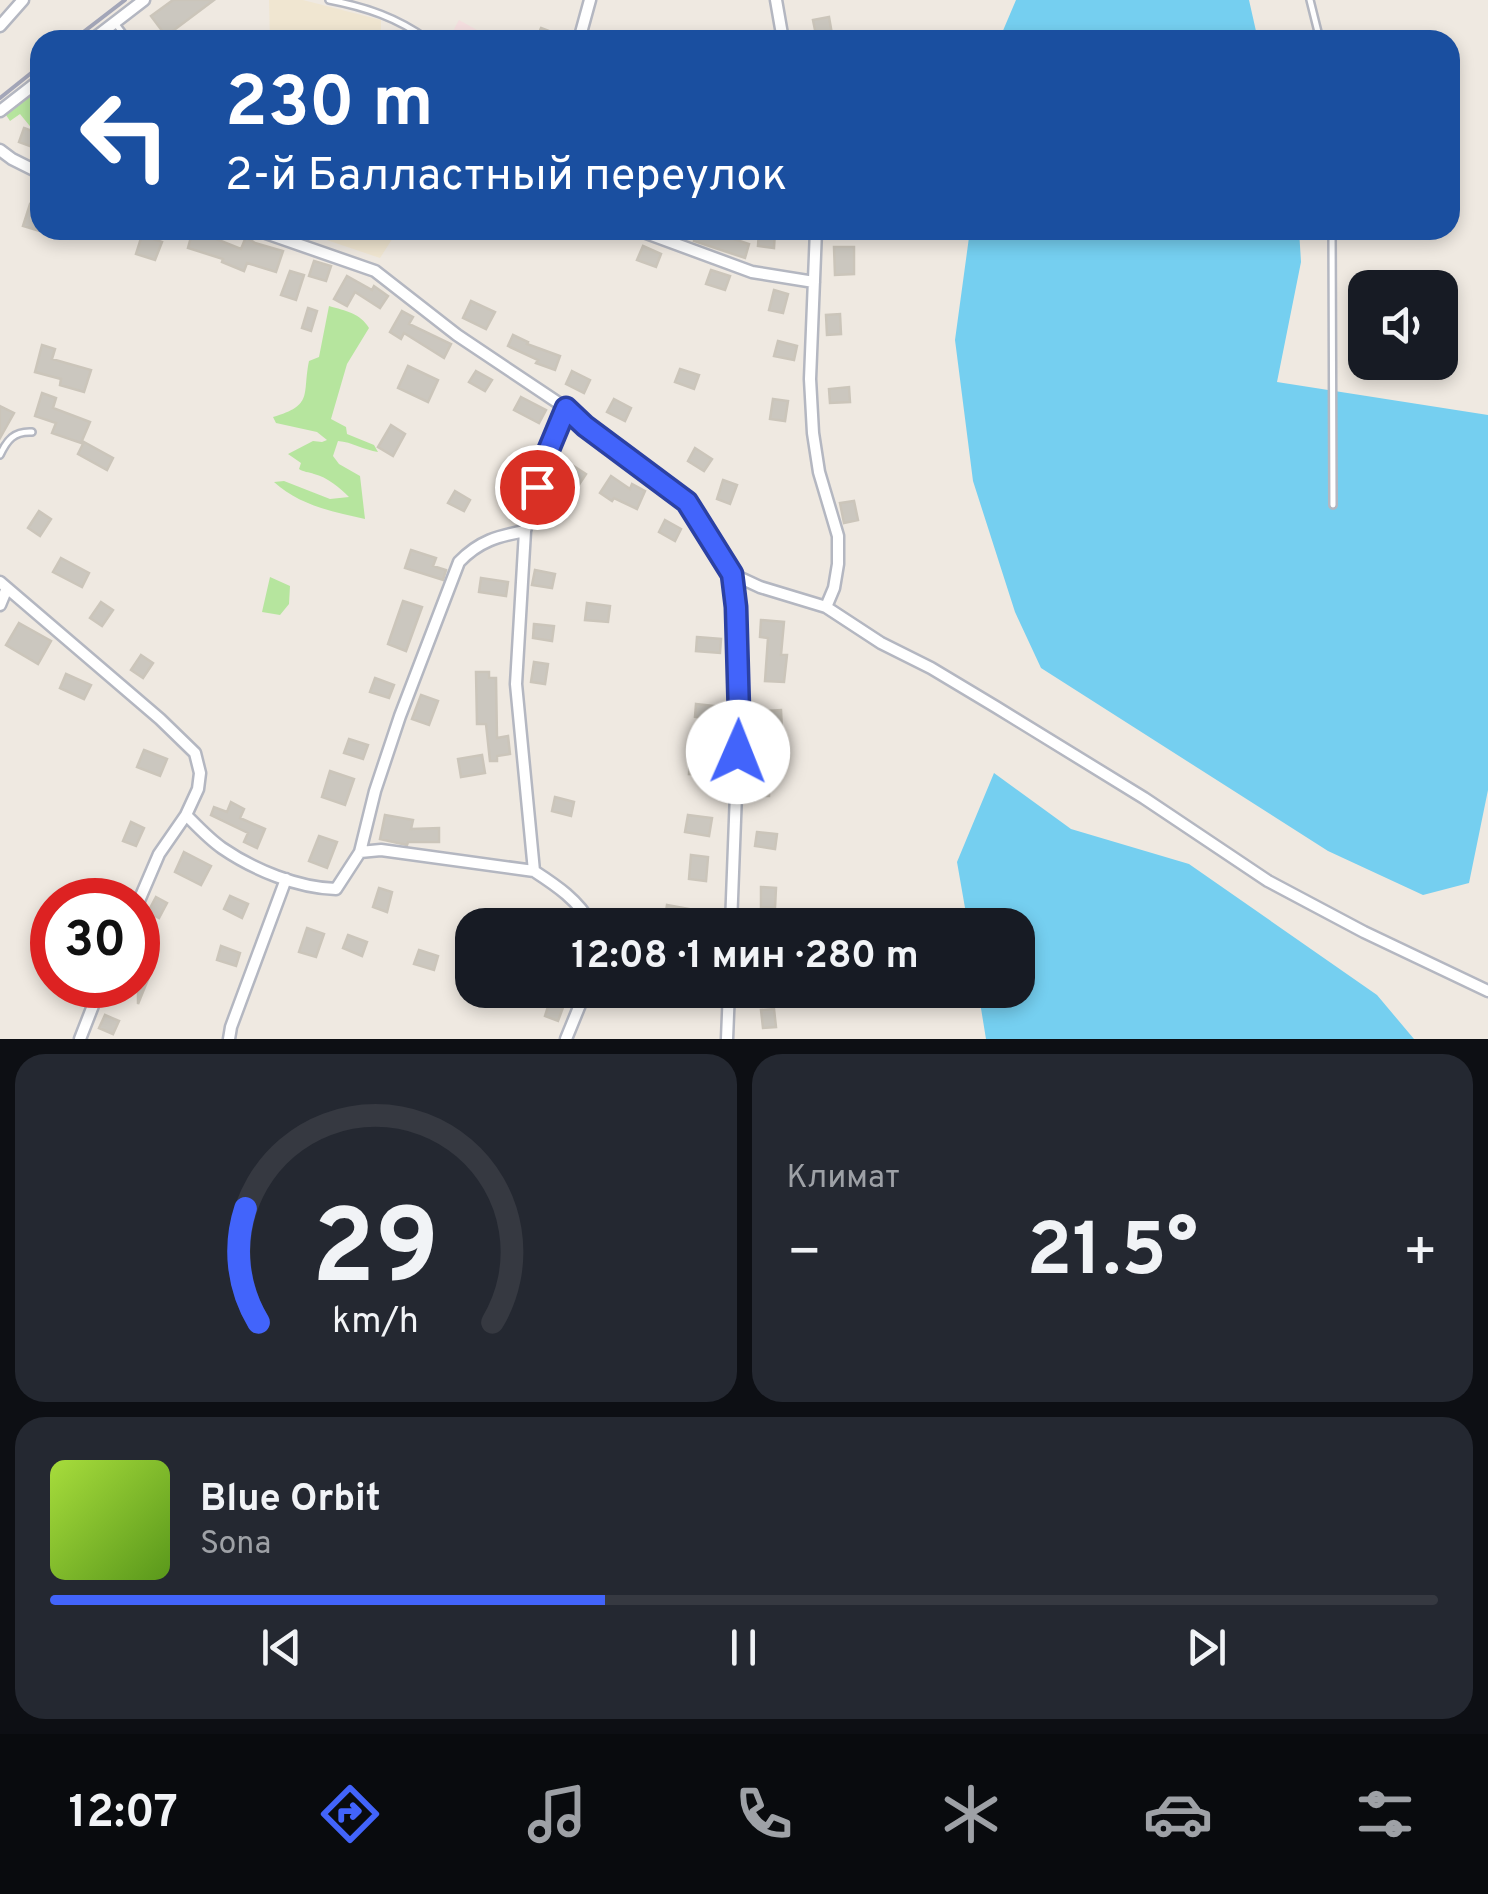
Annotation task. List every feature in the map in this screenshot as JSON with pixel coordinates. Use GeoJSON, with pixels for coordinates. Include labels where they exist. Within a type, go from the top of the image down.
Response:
{"type":"FeatureCollection","features":[{"type":"Feature","properties":{"kind":"street"},"geometry":{"type":"LineString","coordinates":[[0,26],[24,0]]}},
{"type":"Feature","properties":{"kind":"street"},"geometry":{"type":"LineString","coordinates":[[105,30],[144,0]]}},
{"type":"Feature","properties":{"kind":"street"},"geometry":{"type":"LineString","coordinates":[[581,30],[590,0]]}},
{"type":"Feature","properties":{"kind":"street"},"geometry":{"type":"LineString","coordinates":[[776,0],[781,30]]}},
{"type":"Feature","properties":{"kind":"street"},"geometry":{"type":"LineString","coordinates":[[0,111],[30,88]]}},
{"type":"Feature","properties":{"kind":"street"},"geometry":{"type":"LineString","coordinates":[[0,150],[30,168]]}},
{"type":"Feature","properties":{"kind":"street"},"geometry":{"type":"LineString","coordinates":[[286,240],[375,271],[457,335],[566,408],[687,502],[732,574],[736,607],[739,714],[732,908]]}},
{"type":"Feature","properties":{"kind":"street"},"geometry":{"type":"LineString","coordinates":[[665,240],[752,272],[814,282]]}},
{"type":"Feature","properties":{"kind":"street"},"geometry":{"type":"LineString","coordinates":[[816,240],[810,379],[812,433],[838,536],[834,588],[826,607]]}},
{"type":"Feature","properties":{"kind":"street"},"geometry":{"type":"LineString","coordinates":[[534,870],[516,684],[525,530],[544,461],[566,408]]}},
{"type":"Feature","properties":{"kind":"street"},"geometry":{"type":"LineString","coordinates":[[186,815],[222,848],[286,879],[336,890],[360,852],[400,716],[460,562],[474,547],[525,530]]}},
{"type":"Feature","properties":{"kind":"street"},"geometry":{"type":"LineString","coordinates":[[732,574],[826,607],[1062,747],[1268,881],[1488,992]]}},
{"type":"Feature","properties":{"kind":"street"},"geometry":{"type":"LineString","coordinates":[[0,604],[3,585]]}},
{"type":"Feature","properties":{"kind":"street"},"geometry":{"type":"LineString","coordinates":[[3,585],[195,753],[200,773],[198,789],[149,878]]}},
{"type":"Feature","properties":{"kind":"street"},"geometry":{"type":"LineString","coordinates":[[360,852],[392,850],[534,870],[581,908]]}},
{"type":"Feature","properties":{"kind":"street"},"geometry":{"type":"LineString","coordinates":[[229,1039],[286,879]]}},
{"type":"Feature","properties":{"kind":"street"},"geometry":{"type":"LineString","coordinates":[[80,1039],[93,1008]]}},
{"type":"Feature","properties":{"kind":"street"},"geometry":{"type":"LineString","coordinates":[[566,1039],[579,1008]]}},
{"type":"Feature","properties":{"kind":"street"},"geometry":{"type":"LineString","coordinates":[[727,1039],[728,1008]]}},
{"type":"Feature","properties":{"kind":"lane"},"geometry":{"type":"LineString","coordinates":[[329,0],[378,13],[413,30]]}},
{"type":"Feature","properties":{"kind":"lane"},"geometry":{"type":"LineString","coordinates":[[1310,0],[1318,30]]}},
{"type":"Feature","properties":{"kind":"lane"},"geometry":{"type":"LineString","coordinates":[[115,22],[121,30]]}},
{"type":"Feature","properties":{"kind":"lane"},"geometry":{"type":"LineString","coordinates":[[1332,240],[1333,505]]}},
{"type":"Feature","properties":{"kind":"lane"},"geometry":{"type":"LineString","coordinates":[[0,455],[7,441],[20,432],[32,432]]}},
{"type":"Feature","properties":{"kind":"shaded area"},"geometry":{"type":"Polygon","coordinates":[[[269,0],[303,0],[381,20],[381,30],[270,30],[269,0]]]}},
{"type":"Feature","properties":{"kind":"shaded area"},"geometry":{"type":"Polygon","coordinates":[[[459,20],[477,30],[454,30],[459,20]]]}},
{"type":"Feature","properties":{"kind":"shaded area"},"geometry":{"type":"Polygon","coordinates":[[[327,240],[392,240],[380,258],[327,240]]]}},
{"type":"Feature","properties":{"kind":"green space"},"geometry":{"type":"Polygon","coordinates":[[[30,94],[30,126],[20,114],[10,121],[6,115],[30,94]]]}},
{"type":"Feature","properties":{"kind":"green space"},"geometry":{"type":"Polygon","coordinates":[[[329,306],[357,316],[369,328],[347,364],[331,419],[346,427],[347,434],[374,445],[378,452],[338,441],[333,456],[360,476],[365,519],[305,502],[274,482],[284,481],[330,499],[349,497],[328,480],[299,469],[301,463],[288,454],[313,441],[327,440],[317,432],[276,423],[273,417],[301,403],[309,361],[319,357],[329,306]]]}},
{"type":"Feature","properties":{"kind":"green space"},"geometry":{"type":"Polygon","coordinates":[[[270,577],[290,586],[289,604],[280,615],[262,612],[270,577]]]}},
{"type":"Feature","properties":{"kind":"water"},"geometry":{"type":"Polygon","coordinates":[[[1016,0],[1249,0],[1256,30],[1003,30],[1016,0]]]}},
{"type":"Feature","properties":{"kind":"water"},"geometry":{"type":"Polygon","coordinates":[[[969,240],[1300,240],[1301,262],[1277,382],[1488,415],[1488,790],[1469,883],[1423,895],[1328,851],[1041,668],[1015,612],[973,481],[955,340],[969,240]]]}},
{"type":"Feature","properties":{"kind":"water"},"geometry":{"type":"Polygon","coordinates":[[[994,773],[1071,829],[1189,864],[1377,995],[1414,1039],[986,1039],[981,1008],[1035,1008],[1035,908],[965,908],[957,862],[994,773]]]}},
{"type":"Feature","properties":{"kind":"building"},"geometry":{"type":"Polygon","coordinates":[[[173,0],[214,0],[174,30],[162,30],[151,16],[173,0]]]}},
{"type":"Feature","properties":{"kind":"building"},"geometry":{"type":"Polygon","coordinates":[[[829,17],[831,30],[815,30],[813,20],[829,17]]]}},
{"type":"Feature","properties":{"kind":"building"},"geometry":{"type":"Polygon","coordinates":[[[24,128],[30,130],[30,146],[19,142],[24,128]]]}},
{"type":"Feature","properties":{"kind":"building"},"geometry":{"type":"Polygon","coordinates":[[[30,204],[30,228],[23,226],[30,204]]]}},
{"type":"Feature","properties":{"kind":"building"},"geometry":{"type":"Polygon","coordinates":[[[140,240],[162,242],[155,260],[136,254],[140,240]]]}},
{"type":"Feature","properties":{"kind":"building"},"geometry":{"type":"Polygon","coordinates":[[[190,240],[218,240],[241,249],[245,240],[250,240],[283,251],[276,272],[247,263],[244,271],[222,262],[223,259],[188,248],[190,240]]]}},
{"type":"Feature","properties":{"kind":"building"},"geometry":{"type":"Polygon","coordinates":[[[737,240],[749,244],[745,258],[694,241],[737,240]]]}},
{"type":"Feature","properties":{"kind":"building"},"geometry":{"type":"Polygon","coordinates":[[[758,240],[774,240],[774,248],[758,246],[758,240]]]}},
{"type":"Feature","properties":{"kind":"building"},"geometry":{"type":"Polygon","coordinates":[[[643,246],[661,254],[656,267],[637,260],[643,246]]]}},
{"type":"Feature","properties":{"kind":"building"},"geometry":{"type":"Polygon","coordinates":[[[834,247],[854,247],[854,274],[835,275],[834,247]]]}},
{"type":"Feature","properties":{"kind":"building"},"geometry":{"type":"Polygon","coordinates":[[[314,261],[331,266],[326,281],[309,276],[314,261]]]}},
{"type":"Feature","properties":{"kind":"building"},"geometry":{"type":"Polygon","coordinates":[[[711,270],[730,276],[725,290],[706,284],[711,270]]]}},
{"type":"Feature","properties":{"kind":"building"},"geometry":{"type":"Polygon","coordinates":[[[290,271],[304,275],[296,300],[281,295],[290,271]]]}},
{"type":"Feature","properties":{"kind":"building"},"geometry":{"type":"Polygon","coordinates":[[[347,276],[388,296],[380,308],[355,292],[347,306],[334,299],[347,276]]]}},
{"type":"Feature","properties":{"kind":"building"},"geometry":{"type":"Polygon","coordinates":[[[774,290],[788,294],[783,313],[769,310],[774,290]]]}},
{"type":"Feature","properties":{"kind":"building"},"geometry":{"type":"Polygon","coordinates":[[[471,301],[495,312],[486,329],[463,318],[471,301]]]}},
{"type":"Feature","properties":{"kind":"building"},"geometry":{"type":"Polygon","coordinates":[[[308,308],[317,311],[311,331],[302,328],[308,308]]]}},
{"type":"Feature","properties":{"kind":"building"},"geometry":{"type":"Polygon","coordinates":[[[402,311],[413,317],[409,324],[451,344],[444,358],[404,333],[401,339],[390,332],[402,311]]]}},
{"type":"Feature","properties":{"kind":"building"},"geometry":{"type":"Polygon","coordinates":[[[840,314],[841,334],[827,335],[826,315],[840,314]]]}},
{"type":"Feature","properties":{"kind":"building"},"geometry":{"type":"Polygon","coordinates":[[[513,335],[560,356],[555,370],[508,346],[513,335]]]}},
{"type":"Feature","properties":{"kind":"building"},"geometry":{"type":"Polygon","coordinates":[[[778,341],[797,346],[794,360],[774,356],[778,341]]]}},
{"type":"Feature","properties":{"kind":"building"},"geometry":{"type":"Polygon","coordinates":[[[42,345],[55,349],[52,359],[91,370],[84,392],[60,385],[61,379],[35,372],[42,345]]]}},
{"type":"Feature","properties":{"kind":"building"},"geometry":{"type":"Polygon","coordinates":[[[408,366],[438,380],[428,402],[398,388],[408,366]]]}},
{"type":"Feature","properties":{"kind":"building"},"geometry":{"type":"Polygon","coordinates":[[[680,369],[699,375],[694,389],[675,382],[680,369]]]}},
{"type":"Feature","properties":{"kind":"building"},"geometry":{"type":"Polygon","coordinates":[[[476,371],[492,380],[485,391],[469,382],[476,371]]]}},
{"type":"Feature","properties":{"kind":"building"},"geometry":{"type":"Polygon","coordinates":[[[572,371],[590,380],[584,393],[566,384],[572,371]]]}},
{"type":"Feature","properties":{"kind":"building"},"geometry":{"type":"Polygon","coordinates":[[[849,387],[850,402],[830,403],[829,389],[849,387]]]}},
{"type":"Feature","properties":{"kind":"building"},"geometry":{"type":"Polygon","coordinates":[[[42,393],[56,398],[53,408],[90,422],[81,443],[52,433],[56,423],[35,416],[42,393]]]}},
{"type":"Feature","properties":{"kind":"building"},"geometry":{"type":"Polygon","coordinates":[[[521,397],[546,410],[539,423],[514,410],[521,397]]]}},
{"type":"Feature","properties":{"kind":"building"},"geometry":{"type":"Polygon","coordinates":[[[614,399],[631,408],[625,421],[607,412],[614,399]]]}},
{"type":"Feature","properties":{"kind":"building"},"geometry":{"type":"Polygon","coordinates":[[[773,399],[788,401],[785,421],[770,419],[773,399]]]}},
{"type":"Feature","properties":{"kind":"building"},"geometry":{"type":"Polygon","coordinates":[[[0,406],[14,413],[0,438],[0,406]]]}},
{"type":"Feature","properties":{"kind":"building"},"geometry":{"type":"Polygon","coordinates":[[[391,425],[405,434],[393,456],[378,447],[391,425]]]}},
{"type":"Feature","properties":{"kind":"building"},"geometry":{"type":"Polygon","coordinates":[[[84,442],[113,458],[107,470],[78,454],[84,442]]]}},
{"type":"Feature","properties":{"kind":"building"},"geometry":{"type":"Polygon","coordinates":[[[695,448],[712,459],[704,471],[688,461],[695,448]]]}},
{"type":"Feature","properties":{"kind":"building"},"geometry":{"type":"Polygon","coordinates":[[[569,463],[586,474],[578,486],[561,476],[569,463]]]}},
{"type":"Feature","properties":{"kind":"building"},"geometry":{"type":"Polygon","coordinates":[[[611,476],[630,489],[632,484],[645,491],[637,509],[600,493],[611,476]]]}},
{"type":"Feature","properties":{"kind":"building"},"geometry":{"type":"Polygon","coordinates":[[[723,480],[737,485],[730,504],[717,499],[723,480]]]}},
{"type":"Feature","properties":{"kind":"building"},"geometry":{"type":"Polygon","coordinates":[[[455,491],[470,500],[464,511],[448,503],[455,491]]]}},
{"type":"Feature","properties":{"kind":"building"},"geometry":{"type":"Polygon","coordinates":[[[854,501],[858,520],[844,523],[840,503],[854,501]]]}},
{"type":"Feature","properties":{"kind":"building"},"geometry":{"type":"Polygon","coordinates":[[[39,511],[51,519],[40,536],[28,528],[39,511]]]}},
{"type":"Feature","properties":{"kind":"building"},"geometry":{"type":"Polygon","coordinates":[[[665,520],[681,529],[675,541],[659,532],[665,520]]]}},
{"type":"Feature","properties":{"kind":"building"},"geometry":{"type":"Polygon","coordinates":[[[411,550],[436,558],[433,566],[446,570],[443,580],[405,568],[411,550]]]}},
{"type":"Feature","properties":{"kind":"building"},"geometry":{"type":"Polygon","coordinates":[[[61,558],[89,573],[82,587],[53,572],[61,558]]]}},
{"type":"Feature","properties":{"kind":"building"},"geometry":{"type":"Polygon","coordinates":[[[535,570],[555,574],[552,588],[532,585],[535,570]]]}},
{"type":"Feature","properties":{"kind":"building"},"geometry":{"type":"Polygon","coordinates":[[[481,578],[508,582],[506,596],[479,592],[481,578]]]}},
{"type":"Feature","properties":{"kind":"building"},"geometry":{"type":"Polygon","coordinates":[[[403,601],[422,607],[406,651],[388,644],[403,601]]]}},
{"type":"Feature","properties":{"kind":"building"},"geometry":{"type":"Polygon","coordinates":[[[101,602],[113,610],[102,626],[90,618],[101,602]]]}},
{"type":"Feature","properties":{"kind":"building"},"geometry":{"type":"Polygon","coordinates":[[[587,603],[610,606],[608,622],[585,620],[587,603]]]}},
{"type":"Feature","properties":{"kind":"building"},"geometry":{"type":"Polygon","coordinates":[[[761,620],[784,622],[784,682],[765,681],[768,638],[760,637],[761,620]]]}},
{"type":"Feature","properties":{"kind":"building"},"geometry":{"type":"Polygon","coordinates":[[[19,623],[51,641],[38,664],[6,645],[19,623]]]}},
{"type":"Feature","properties":{"kind":"building"},"geometry":{"type":"Polygon","coordinates":[[[534,624],[554,626],[552,641],[533,638],[534,624]]]}},
{"type":"Feature","properties":{"kind":"building"},"geometry":{"type":"Polygon","coordinates":[[[697,637],[721,639],[720,653],[696,651],[697,637]]]}},
{"type":"Feature","properties":{"kind":"building"},"geometry":{"type":"Polygon","coordinates":[[[141,655],[153,663],[143,678],[131,670],[141,655]]]}},
{"type":"Feature","properties":{"kind":"building"},"geometry":{"type":"Polygon","coordinates":[[[534,662],[548,664],[545,684],[531,682],[534,662]]]}},
{"type":"Feature","properties":{"kind":"building"},"geometry":{"type":"Polygon","coordinates":[[[476,672],[489,672],[489,678],[496,678],[497,738],[508,736],[510,754],[497,756],[497,761],[490,761],[486,724],[477,724],[476,672]]]}},
{"type":"Feature","properties":{"kind":"building"},"geometry":{"type":"Polygon","coordinates":[[[66,674],[91,685],[84,699],[60,688],[66,674]]]}},
{"type":"Feature","properties":{"kind":"building"},"geometry":{"type":"Polygon","coordinates":[[[375,678],[394,685],[389,698],[370,692],[375,678]]]}},
{"type":"Feature","properties":{"kind":"building"},"geometry":{"type":"Polygon","coordinates":[[[421,695],[438,701],[429,725],[412,719],[421,695]]]}},
{"type":"Feature","properties":{"kind":"building"},"geometry":{"type":"Polygon","coordinates":[[[696,704],[715,706],[713,719],[695,717],[696,704]]]}},
{"type":"Feature","properties":{"kind":"building"},"geometry":{"type":"Polygon","coordinates":[[[781,710],[782,730],[767,731],[766,711],[781,710]]]}},
{"type":"Feature","properties":{"kind":"building"},"geometry":{"type":"Polygon","coordinates":[[[349,739],[368,745],[363,759],[344,753],[349,739]]]}},
{"type":"Feature","properties":{"kind":"building"},"geometry":{"type":"Polygon","coordinates":[[[761,746],[775,746],[769,796],[758,796],[761,746]]]}},
{"type":"Feature","properties":{"kind":"building"},"geometry":{"type":"Polygon","coordinates":[[[144,750],[167,759],[160,776],[137,767],[144,750]]]}},
{"type":"Feature","properties":{"kind":"building"},"geometry":{"type":"Polygon","coordinates":[[[482,755],[485,773],[461,777],[458,759],[482,755]]]}},
{"type":"Feature","properties":{"kind":"building"},"geometry":{"type":"Polygon","coordinates":[[[690,758],[712,760],[711,775],[689,774],[690,758]]]}},
{"type":"Feature","properties":{"kind":"building"},"geometry":{"type":"Polygon","coordinates":[[[330,771],[354,779],[345,805],[322,797],[330,771]]]}},
{"type":"Feature","properties":{"kind":"building"},"geometry":{"type":"Polygon","coordinates":[[[555,797],[574,802],[571,816],[552,811],[555,797]]]}},
{"type":"Feature","properties":{"kind":"building"},"geometry":{"type":"Polygon","coordinates":[[[231,802],[244,809],[240,818],[265,829],[257,848],[244,842],[248,833],[211,815],[214,807],[227,812],[231,802]]]}},
{"type":"Feature","properties":{"kind":"building"},"geometry":{"type":"Polygon","coordinates":[[[385,815],[413,820],[411,829],[439,828],[439,842],[407,845],[380,839],[385,815]]]}},
{"type":"Feature","properties":{"kind":"building"},"geometry":{"type":"Polygon","coordinates":[[[688,815],[712,818],[709,836],[685,832],[688,815]]]}},
{"type":"Feature","properties":{"kind":"building"},"geometry":{"type":"Polygon","coordinates":[[[131,822],[144,828],[136,846],[123,841],[131,822]]]}},
{"type":"Feature","properties":{"kind":"building"},"geometry":{"type":"Polygon","coordinates":[[[757,832],[777,834],[775,849],[755,846],[757,832]]]}},
{"type":"Feature","properties":{"kind":"building"},"geometry":{"type":"Polygon","coordinates":[[[319,836],[337,842],[327,868],[309,861],[319,836]]]}},
{"type":"Feature","properties":{"kind":"building"},"geometry":{"type":"Polygon","coordinates":[[[184,852],[211,866],[201,885],[175,872],[184,852]]]}},
{"type":"Feature","properties":{"kind":"building"},"geometry":{"type":"Polygon","coordinates":[[[691,855],[708,857],[706,881],[689,879],[691,855]]]}},
{"type":"Feature","properties":{"kind":"building"},"geometry":{"type":"Polygon","coordinates":[[[761,887],[776,888],[775,908],[761,907],[761,887]]]}},
{"type":"Feature","properties":{"kind":"building"},"geometry":{"type":"Polygon","coordinates":[[[379,888],[392,892],[387,912],[373,907],[379,888]]]}},
{"type":"Feature","properties":{"kind":"building"},"geometry":{"type":"Polygon","coordinates":[[[230,896],[248,904],[242,918],[224,909],[230,896]]]}},
{"type":"Feature","properties":{"kind":"building"},"geometry":{"type":"Polygon","coordinates":[[[307,928],[324,934],[316,957],[299,952],[307,928]]]}},
{"type":"Feature","properties":{"kind":"building"},"geometry":{"type":"Polygon","coordinates":[[[348,935],[367,942],[362,956],[343,948],[348,935]]]}},
{"type":"Feature","properties":{"kind":"building"},"geometry":{"type":"Polygon","coordinates":[[[221,946],[240,953],[236,966],[217,960],[221,946]]]}},
{"type":"Feature","properties":{"kind":"building"},"geometry":{"type":"Polygon","coordinates":[[[419,950],[438,956],[434,970],[414,964],[419,950]]]}},
{"type":"Feature","properties":{"kind":"building"},"geometry":{"type":"Polygon","coordinates":[[[548,1008],[563,1008],[558,1021],[545,1016],[548,1008]]]}},
{"type":"Feature","properties":{"kind":"building"},"geometry":{"type":"Polygon","coordinates":[[[774,1009],[776,1027],[763,1028],[761,1010],[774,1009]]]}},
{"type":"Feature","properties":{"kind":"building"},"geometry":{"type":"Polygon","coordinates":[[[105,1015],[119,1021],[113,1034],[99,1028],[105,1015]]]}},
{"type":"Feature","properties":{"kind":"railway"},"geometry":{"type":"LineString","coordinates":[[86,30],[125,0]]}},
{"type":"Feature","properties":{"kind":"railway"},"geometry":{"type":"LineString","coordinates":[[0,98],[30,74]]}},
{"type":"Feature","properties":{"kind":"route"},"geometry":{"type":"LineString","coordinates":[[537,487],[566,408],[687,502],[732,574],[738,752]]}}]}
